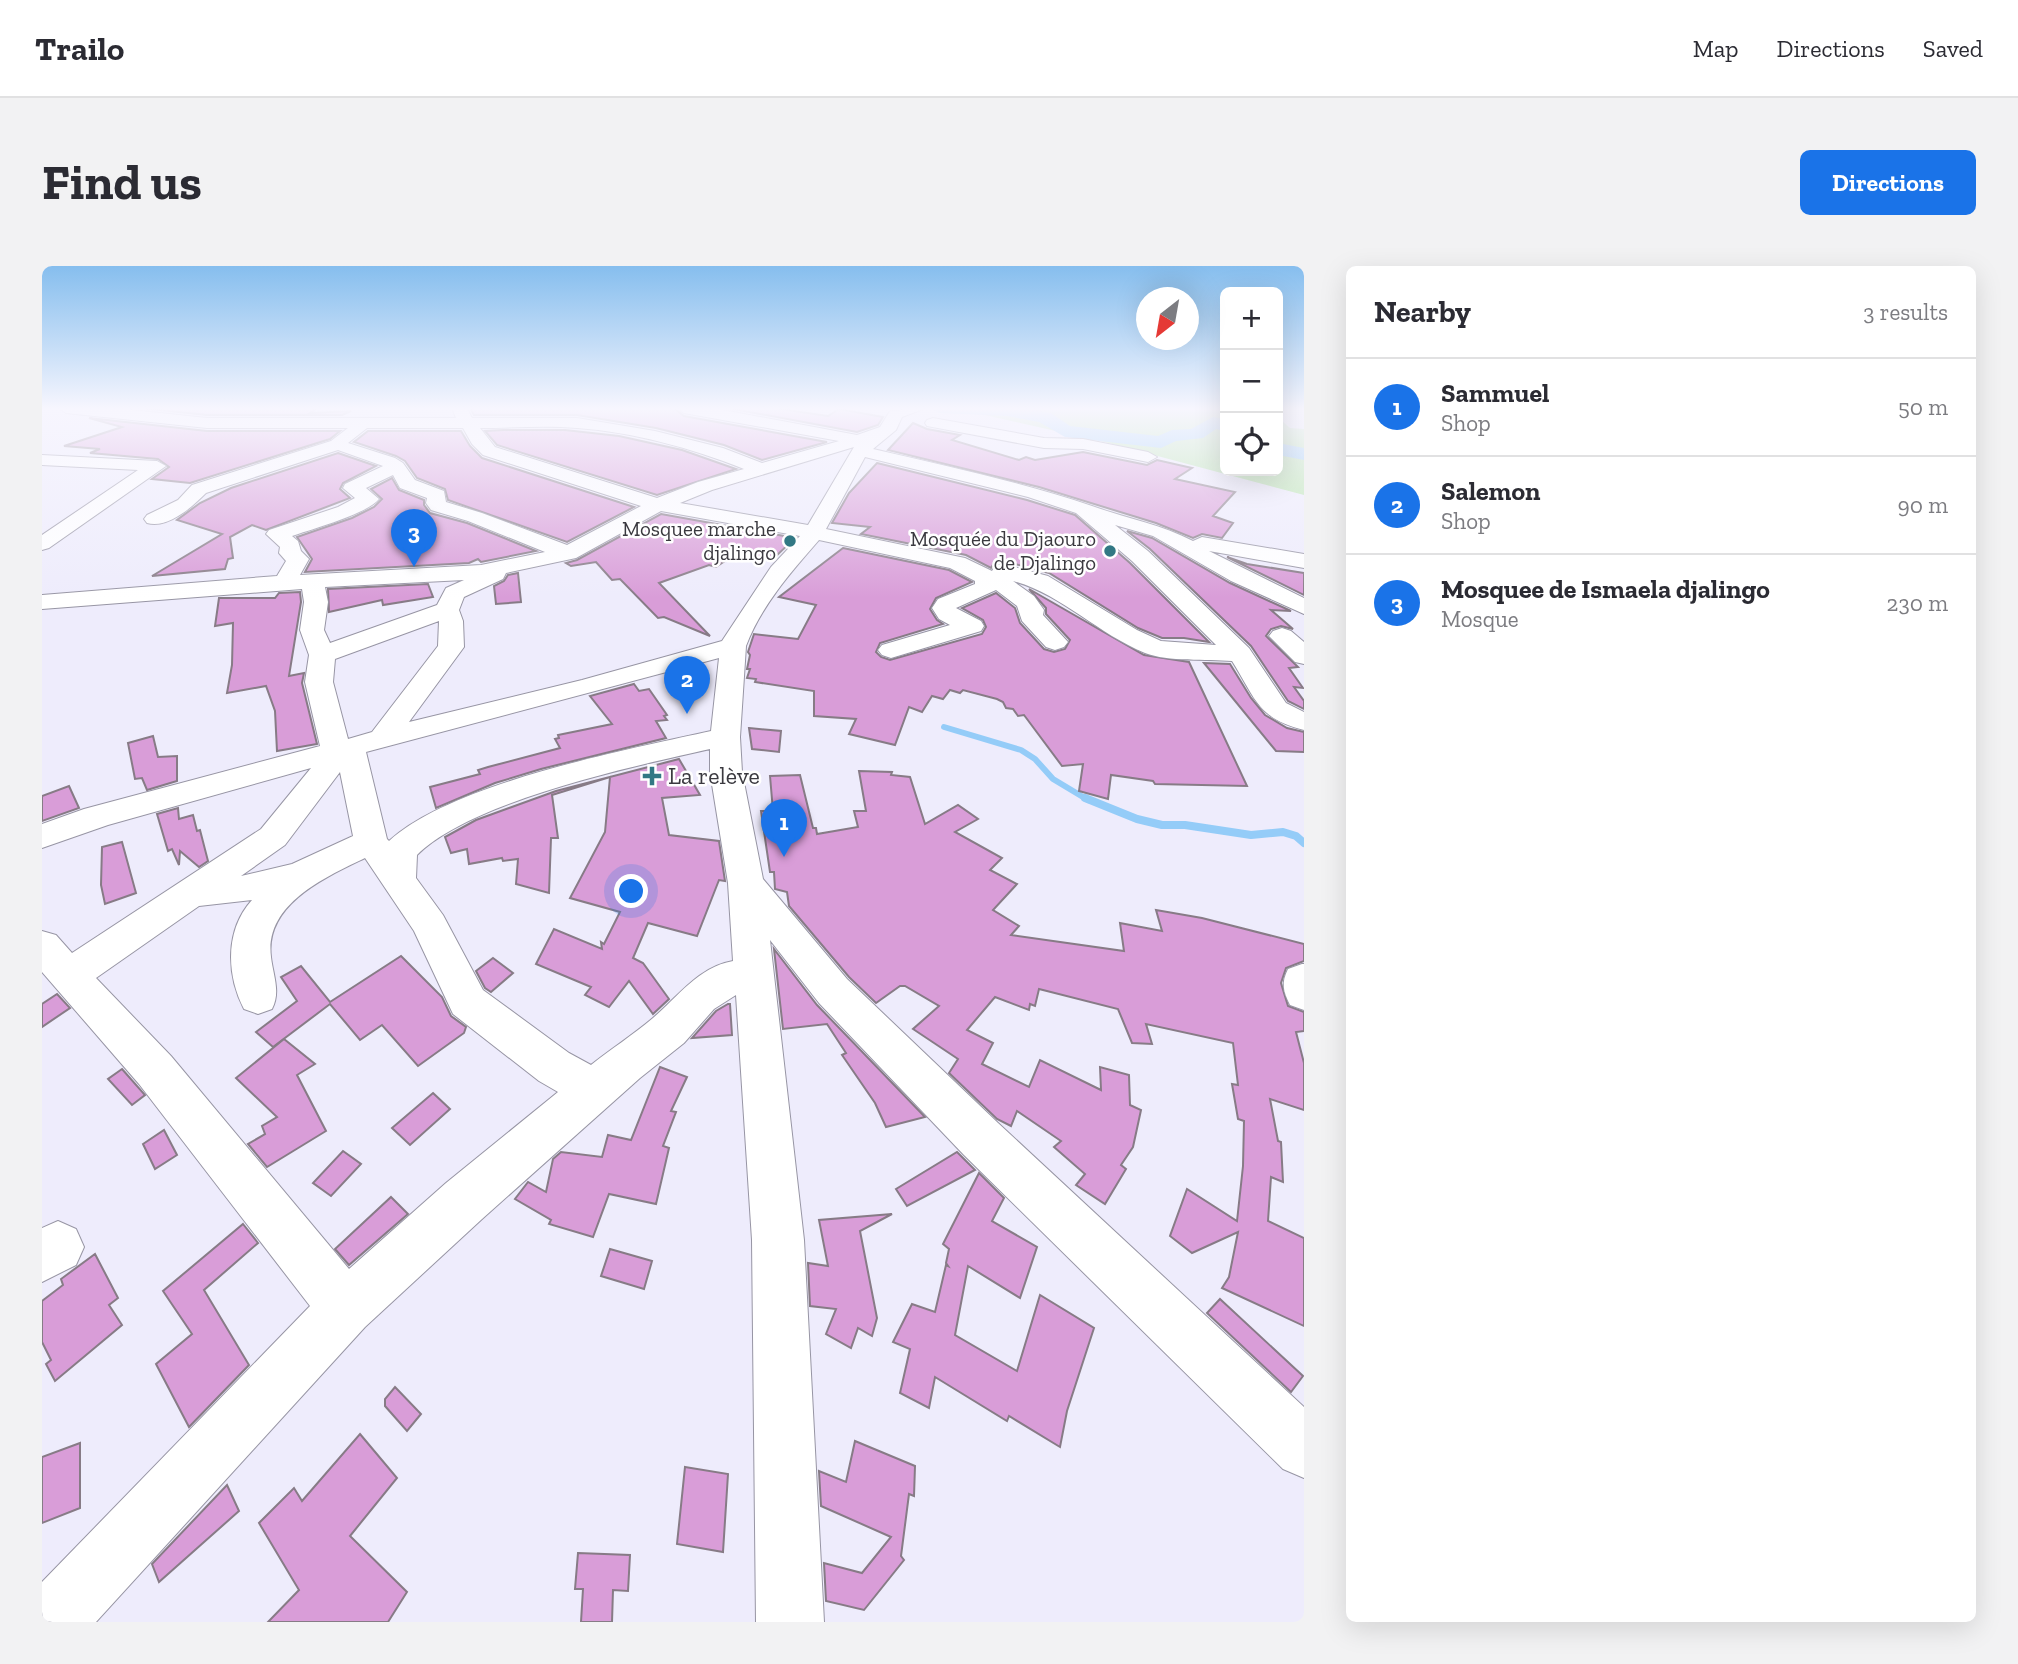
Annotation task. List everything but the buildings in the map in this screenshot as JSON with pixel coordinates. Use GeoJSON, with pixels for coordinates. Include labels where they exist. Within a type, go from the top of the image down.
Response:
{"type":"FeatureCollection","features":[{"type":"Feature","properties":{"kind":"street"},"geometry":{"type":"LineString","coordinates":[[42,544],[149,471]]}},
{"type":"Feature","properties":{"kind":"street"},"geometry":{"type":"LineString","coordinates":[[154,520],[185,504],[199,489],[253,471]]}},
{"type":"Feature","properties":{"kind":"street"},"geometry":{"type":"LineString","coordinates":[[285,582],[298,559],[289,552],[291,545],[276,534],[345,511],[369,499],[352,488],[386,471]]}},
{"type":"Feature","properties":{"kind":"street"},"geometry":{"type":"LineString","coordinates":[[398,471],[407,484],[437,495],[438,506],[475,517],[568,553]]}},
{"type":"Feature","properties":{"kind":"street"},"geometry":{"type":"LineString","coordinates":[[554,471],[658,505],[814,532],[977,565],[1040,581],[1096,616],[1156,648],[1240,654]]}},
{"type":"Feature","properties":{"kind":"street"},"geometry":{"type":"LineString","coordinates":[[42,602],[285,582],[481,572],[568,553],[658,505],[705,486],[753,471]]}},
{"type":"Feature","properties":{"kind":"street"},"geometry":{"type":"LineString","coordinates":[[790,1622],[778,1240],[746,883],[726,772],[725,737],[733,646],[755,605],[860,471]]}},
{"type":"Feature","properties":{"kind":"street"},"geometry":{"type":"LineString","coordinates":[[988,471],[1034,493],[1160,531],[1216,546],[1304,561]]}},
{"type":"Feature","properties":{"kind":"street"},"geometry":{"type":"LineString","coordinates":[[1083,509],[1140,556],[1240,654],[1276,709],[1287,716],[1304,720]]}},
{"type":"Feature","properties":{"kind":"street"},"geometry":{"type":"LineString","coordinates":[[1160,531],[1239,576],[1304,607]]}},
{"type":"Feature","properties":{"kind":"street"},"geometry":{"type":"LineString","coordinates":[[382,740],[451,647],[451,621],[447,610],[454,593],[486,576],[526,562]]}},
{"type":"Feature","properties":{"kind":"street"},"geometry":{"type":"LineString","coordinates":[[891,650],[1002,621],[1032,610],[1025,598],[1010,588],[957,563]]}},
{"type":"Feature","properties":{"kind":"street"},"geometry":{"type":"LineString","coordinates":[[986,579],[988,585],[984,589],[946,604],[944,608],[948,614],[1002,621],[1096,616]]}},
{"type":"Feature","properties":{"kind":"street"},"geometry":{"type":"LineString","coordinates":[[314,581],[316,601],[312,630],[322,654],[319,682],[371,841],[430,925],[468,1002],[554,1066],[594,1090]]}},
{"type":"Feature","properties":{"kind":"street"},"geometry":{"type":"LineString","coordinates":[[322,654],[447,610]]}},
{"type":"Feature","properties":{"kind":"street"},"geometry":{"type":"LineString","coordinates":[[1002,621],[1055,642]]}},
{"type":"Feature","properties":{"kind":"street"},"geometry":{"type":"LineString","coordinates":[[1282,636],[1304,656]]}},
{"type":"Feature","properties":{"kind":"street"},"geometry":{"type":"LineString","coordinates":[[42,836],[96,817],[500,706],[587,687],[733,646]]}},
{"type":"Feature","properties":{"kind":"street"},"geometry":{"type":"LineString","coordinates":[[398,882],[401,850],[425,827],[501,797],[609,764],[725,737]]}},
{"type":"Feature","properties":{"kind":"street"},"geometry":{"type":"LineString","coordinates":[[343,750],[273,836],[190,893],[56,961],[155,1070],[346,1308]]}},
{"type":"Feature","properties":{"kind":"street"},"geometry":{"type":"LineString","coordinates":[[190,893],[243,889],[302,874],[371,841]]}},
{"type":"Feature","properties":{"kind":"street"},"geometry":{"type":"LineString","coordinates":[[258,997],[248,950],[250,928],[270,904],[302,874]]}},
{"type":"Feature","properties":{"kind":"street"},"geometry":{"type":"LineString","coordinates":[[746,883],[833,991],[981,1139],[1299,1429]]}},
{"type":"Feature","properties":{"kind":"street"},"geometry":{"type":"LineString","coordinates":[[50,1622],[346,1308],[464,1201],[668,1030],[700,997],[731,977],[754,978]]}},
{"type":"Feature","properties":{"kind":"street"},"geometry":{"type":"LineString","coordinates":[[1304,981],[1301,980],[1304,993]]}},
{"type":"Feature","properties":{"kind":"green space"},"geometry":{"type":"Polygon","coordinates":[[[1283,471],[1304,471],[1304,495],[1233,476],[1283,476],[1283,471]]]}},
{"type":"Feature","properties":{"kind":"waterway"},"geometry":{"type":"LineString","coordinates":[[944,727],[1021,750],[1035,759],[1053,779],[1088,800]]}},
{"type":"Feature","properties":{"kind":"waterway"},"geometry":{"type":"LineString","coordinates":[[1085,798],[1137,819],[1162,825],[1185,825],[1251,835],[1283,832],[1296,836],[1304,843]]}},
{"type":"Feature","properties":{"kind":"place","name":"Mosquee marche djalingo"},"geometry":{"type":"Point","coordinates":[790,541]}},
{"type":"Feature","properties":{"kind":"place","name":"Mosquée du Djaouro de Djalingo"},"geometry":{"type":"Point","coordinates":[1110,551]}},
{"type":"Feature","properties":{"kind":"place","name":"Mosquee de Ismaela djalingo"},"geometry":{"type":"Point","coordinates":[414,567]}},
{"type":"Feature","properties":{"kind":"place","name":"Salemon"},"geometry":{"type":"Point","coordinates":[687,714]}},
{"type":"Feature","properties":{"kind":"place","name":"La relève"},"geometry":{"type":"Point","coordinates":[652,776]}},
{"type":"Feature","properties":{"kind":"place","name":"Sammuel"},"geometry":{"type":"Point","coordinates":[784,857]}}]}
